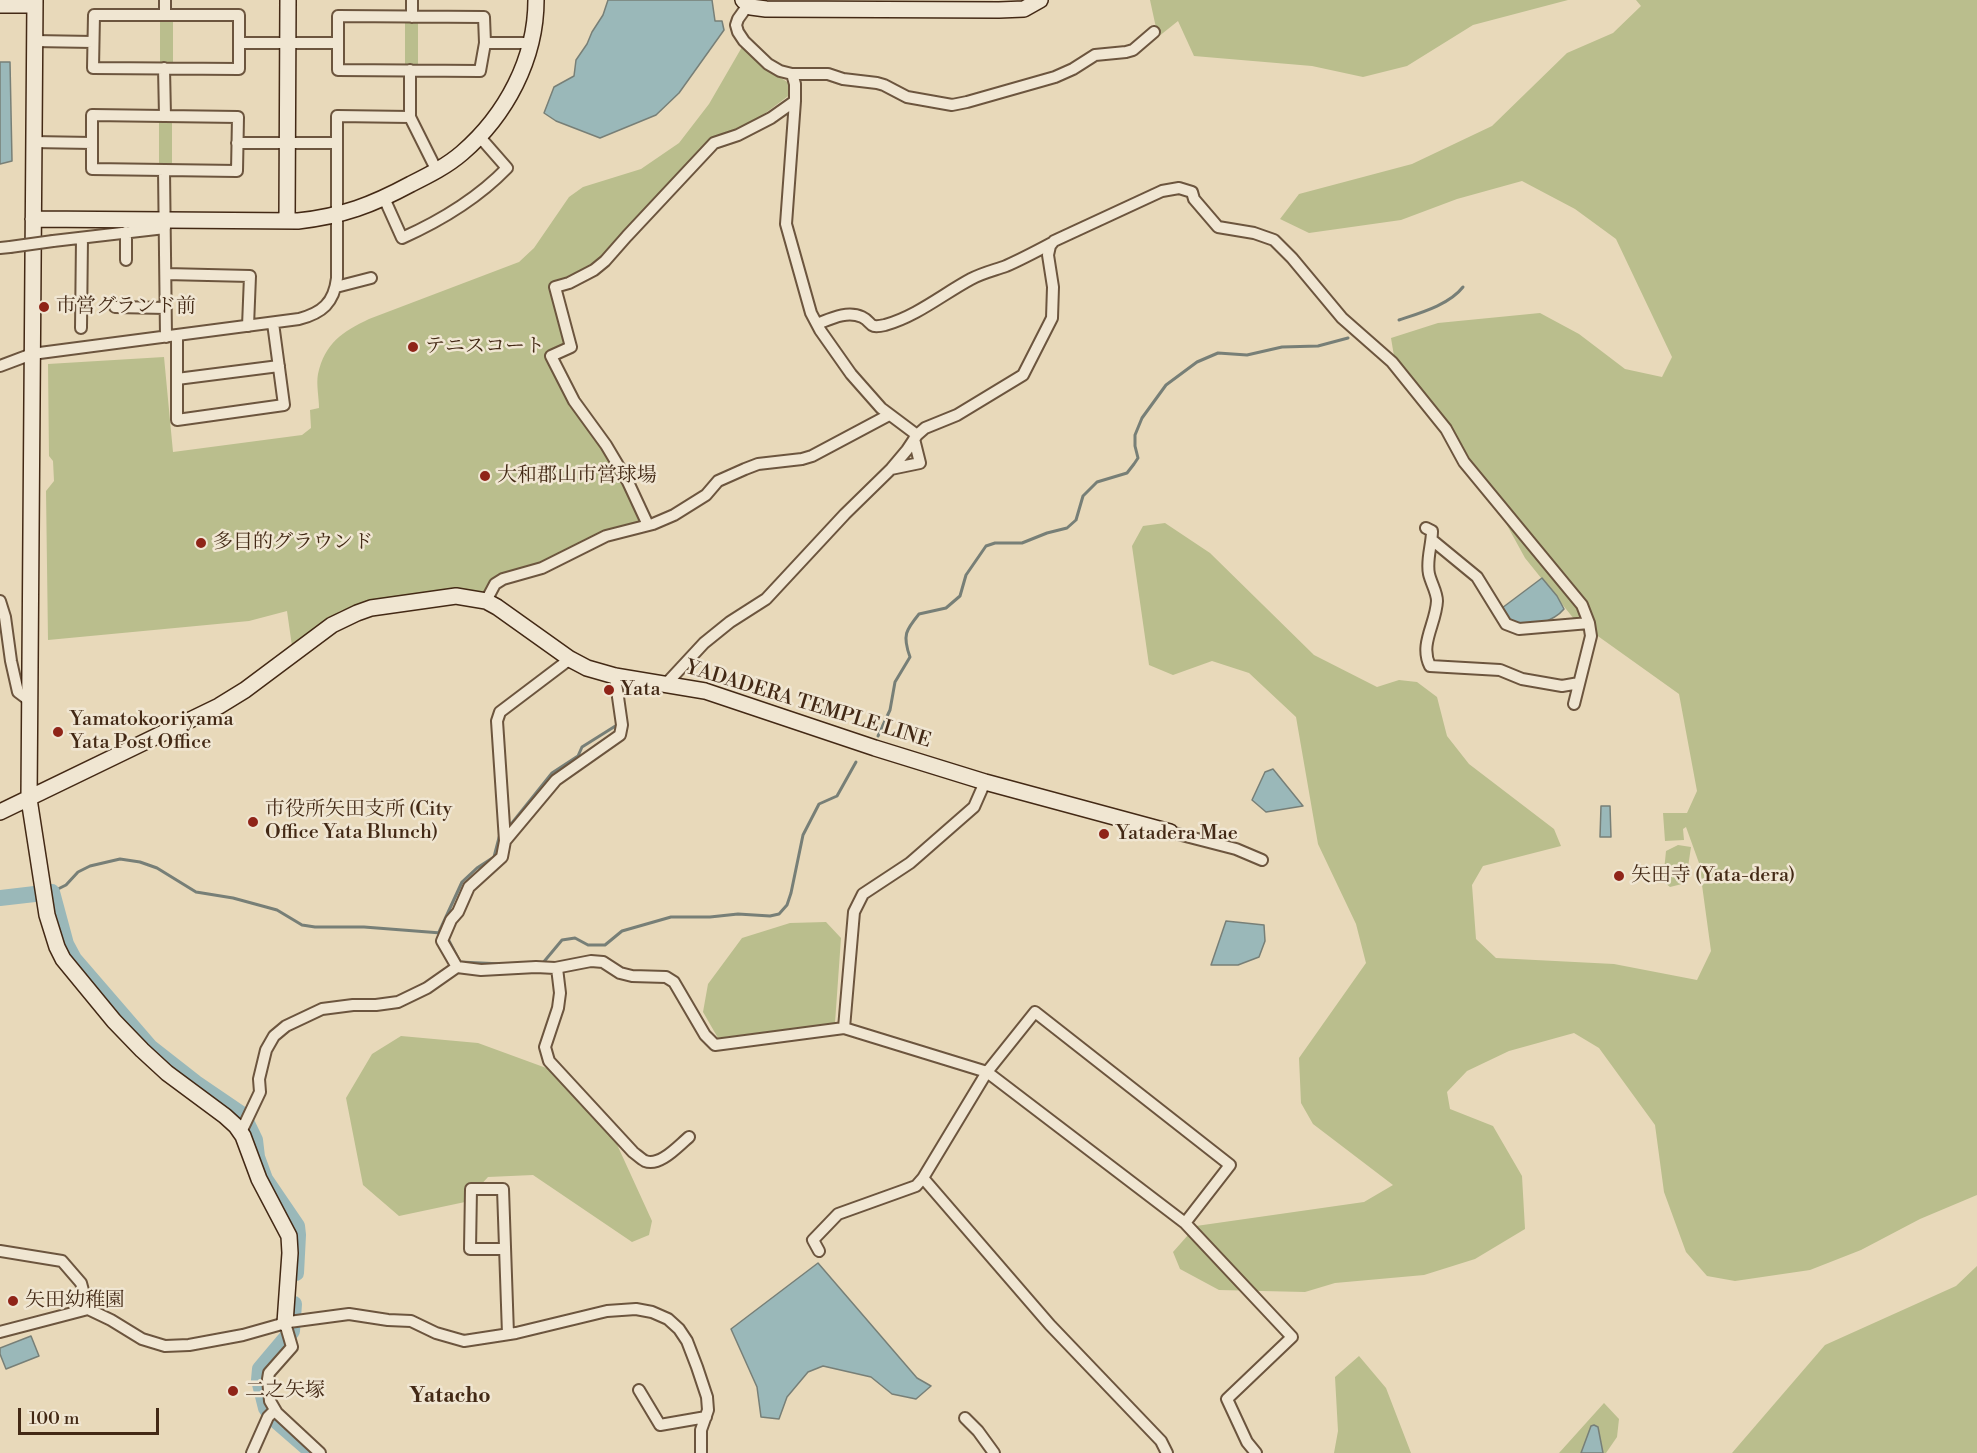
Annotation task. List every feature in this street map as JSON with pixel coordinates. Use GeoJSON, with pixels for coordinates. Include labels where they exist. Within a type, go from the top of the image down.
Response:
{"type":"FeatureCollection","features":[{"type":"Feature","properties":{"kind":"street"},"geometry":{"type":"LineString","coordinates":[[165,0],[165,15]]}},
{"type":"Feature","properties":{"kind":"street"},"geometry":{"type":"LineString","coordinates":[[287,221],[288,0]]}},
{"type":"Feature","properties":{"kind":"street"},"geometry":{"type":"LineString","coordinates":[[412,0],[412,17]]}},
{"type":"Feature","properties":{"kind":"street"},"geometry":{"type":"LineString","coordinates":[[33,219],[165,224],[287,221],[337,215],[363,208],[436,171],[461,154],[499,113],[526,62],[531,43],[536,0]]}},
{"type":"Feature","properties":{"kind":"street"},"geometry":{"type":"LineString","coordinates":[[1040,0],[1024,9],[974,5],[785,5],[757,8],[746,2],[736,25],[744,41],[768,64],[780,71],[792,74],[834,75],[843,79],[884,85],[907,97],[951,105],[1055,77],[1095,55],[1133,50],[1154,32]]}},
{"type":"Feature","properties":{"kind":"street"},"geometry":{"type":"LineString","coordinates":[[0,5],[35,3],[29,799],[43,894],[51,930],[63,959],[114,1021],[151,1059],[225,1116],[241,1132],[255,1170],[290,1236],[292,1347],[269,1373],[268,1392],[271,1413],[252,1453]]}},
{"type":"Feature","properties":{"kind":"street"},"geometry":{"type":"LineString","coordinates":[[94,15],[165,15],[239,15],[238,69],[93,68],[94,15]]}},
{"type":"Feature","properties":{"kind":"street"},"geometry":{"type":"LineString","coordinates":[[338,16],[412,17],[484,17],[485,44],[480,71],[338,70],[338,16]]}},
{"type":"Feature","properties":{"kind":"street"},"geometry":{"type":"LineString","coordinates":[[34,41],[93,42]]}},
{"type":"Feature","properties":{"kind":"street"},"geometry":{"type":"LineString","coordinates":[[239,43],[338,43]]}},
{"type":"Feature","properties":{"kind":"street"},"geometry":{"type":"LineString","coordinates":[[485,44],[531,43]]}},
{"type":"Feature","properties":{"kind":"street"},"geometry":{"type":"LineString","coordinates":[[164,68],[165,116]]}},
{"type":"Feature","properties":{"kind":"street"},"geometry":{"type":"LineString","coordinates":[[410,70],[410,117],[436,171]]}},
{"type":"Feature","properties":{"kind":"street"},"geometry":{"type":"LineString","coordinates":[[792,74],[795,84],[795,101],[786,224],[811,313],[817,324],[851,374],[889,415],[916,437],[920,463],[891,469]]}},
{"type":"Feature","properties":{"kind":"street"},"geometry":{"type":"LineString","coordinates":[[648,525],[606,445],[574,401],[551,356],[571,347],[555,287],[569,283],[594,270],[614,253],[627,236],[714,143],[738,135],[771,118],[795,101]]}},
{"type":"Feature","properties":{"kind":"street"},"geometry":{"type":"LineString","coordinates":[[92,115],[238,117],[237,143],[237,171],[92,169],[92,115]]}},
{"type":"Feature","properties":{"kind":"street"},"geometry":{"type":"LineString","coordinates":[[0,365],[32,354],[273,323],[313,315],[329,301],[336,287],[338,116],[410,117]]}},
{"type":"Feature","properties":{"kind":"street"},"geometry":{"type":"LineString","coordinates":[[384,198],[402,238],[472,198],[507,168],[479,136]]}},
{"type":"Feature","properties":{"kind":"street"},"geometry":{"type":"LineString","coordinates":[[33,142],[92,143]]}},
{"type":"Feature","properties":{"kind":"street"},"geometry":{"type":"LineString","coordinates":[[237,143],[338,143]]}},
{"type":"Feature","properties":{"kind":"street"},"geometry":{"type":"LineString","coordinates":[[164,170],[166,308],[177,379],[177,420],[284,405],[273,323]]}},
{"type":"Feature","properties":{"kind":"street"},"geometry":{"type":"LineString","coordinates":[[817,324],[842,315],[862,317],[874,326],[888,324],[924,308],[969,280],[1009,265],[1058,239],[1162,191],[1179,188],[1192,192],[1194,199],[1218,227],[1254,233],[1274,240],[1342,318],[1392,362],[1446,429],[1464,462],[1582,605],[1589,623],[1590,636],[1574,704]]}},
{"type":"Feature","properties":{"kind":"street"},"geometry":{"type":"LineString","coordinates":[[5,248],[126,232],[165,224]]}},
{"type":"Feature","properties":{"kind":"street"},"geometry":{"type":"LineString","coordinates":[[126,232],[126,260]]}},
{"type":"Feature","properties":{"kind":"street"},"geometry":{"type":"LineString","coordinates":[[81,328],[82,238]]}},
{"type":"Feature","properties":{"kind":"street"},"geometry":{"type":"LineString","coordinates":[[666,684],[691,656],[717,633],[766,599],[845,514],[891,469],[925,428],[957,415],[1023,375],[1052,318],[1053,287],[1048,255],[1052,243]]}},
{"type":"Feature","properties":{"kind":"street"},"geometry":{"type":"LineString","coordinates":[[166,274],[250,276],[248,326]]}},
{"type":"Feature","properties":{"kind":"street"},"geometry":{"type":"LineString","coordinates":[[336,287],[371,278]]}},
{"type":"Feature","properties":{"kind":"street"},"geometry":{"type":"LineString","coordinates":[[115,308],[166,308]]}},
{"type":"Feature","properties":{"kind":"street"},"geometry":{"type":"LineString","coordinates":[[177,379],[279,366]]}},
{"type":"Feature","properties":{"kind":"street"},"geometry":{"type":"LineString","coordinates":[[486,601],[495,584],[502,579],[542,568],[606,536],[648,525],[683,510],[706,495],[718,481],[745,469],[758,464],[812,456],[889,415]]}},
{"type":"Feature","properties":{"kind":"street"},"geometry":{"type":"LineString","coordinates":[[1426,528],[1432,531],[1429,574],[1437,600],[1426,649],[1430,666],[1500,670],[1522,679],[1562,686],[1579,683]]}},
{"type":"Feature","properties":{"kind":"street"},"geometry":{"type":"LineString","coordinates":[[1432,540],[1477,577],[1506,624],[1519,629],[1589,623]]}},
{"type":"Feature","properties":{"kind":"street","name":"YADADERA TEMPLE LINE"},"geometry":{"type":"LineString","coordinates":[[0,812],[231,699],[319,633],[346,617],[371,608],[443,596],[468,597],[486,601],[515,618],[570,659],[587,668],[615,676],[713,694],[985,782],[1170,832]]}},
{"type":"Feature","properties":{"kind":"street"},"geometry":{"type":"LineString","coordinates":[[0,601],[18,692],[30,700]]}},
{"type":"Feature","properties":{"kind":"street"},"geometry":{"type":"LineString","coordinates":[[457,967],[442,941],[444,934],[458,912],[469,887],[502,857],[505,833],[497,721],[500,712],[570,659]]}},
{"type":"Feature","properties":{"kind":"street"},"geometry":{"type":"LineString","coordinates":[[0,667],[12,666]]}},
{"type":"Feature","properties":{"kind":"street"},"geometry":{"type":"LineString","coordinates":[[505,833],[556,780],[620,735],[622,724],[615,676]]}},
{"type":"Feature","properties":{"kind":"street"},"geometry":{"type":"LineString","coordinates":[[844,1028],[854,912],[863,894],[910,863],[974,807],[985,782]]}},
{"type":"Feature","properties":{"kind":"street"},"geometry":{"type":"LineString","coordinates":[[1170,832],[1236,849],[1262,861]]}},
{"type":"Feature","properties":{"kind":"street"},"geometry":{"type":"LineString","coordinates":[[241,1132],[260,1092],[259,1079],[266,1050],[274,1036],[286,1026],[322,1009],[398,1002],[427,988],[457,967],[481,970],[557,968],[591,961],[603,962],[620,973],[632,976],[666,977],[674,982],[705,1035],[715,1045],[844,1028],[934,1054],[987,1072],[1185,1223],[1292,1336],[1227,1399],[1247,1442],[1256,1453]]}},
{"type":"Feature","properties":{"kind":"street"},"geometry":{"type":"LineString","coordinates":[[557,968],[560,993],[558,1008],[544,1047],[549,1061],[644,1161],[660,1160],[689,1137]]}},
{"type":"Feature","properties":{"kind":"street"},"geometry":{"type":"LineString","coordinates":[[819,1251],[813,1240],[838,1214],[916,1186],[987,1072],[1035,1012],[1230,1165],[1185,1223]]}},
{"type":"Feature","properties":{"kind":"street"},"geometry":{"type":"LineString","coordinates":[[922,1178],[1050,1325],[1161,1441],[1167,1453]]}},
{"type":"Feature","properties":{"kind":"street"},"geometry":{"type":"LineString","coordinates":[[505,1249],[470,1250],[471,1189],[503,1189],[508,1334]]}},
{"type":"Feature","properties":{"kind":"street"},"geometry":{"type":"LineString","coordinates":[[0,1251],[62,1261],[81,1283],[88,1309]]}},
{"type":"Feature","properties":{"kind":"street"},"geometry":{"type":"LineString","coordinates":[[0,1332],[88,1309],[111,1320],[142,1340],[165,1346],[189,1345],[290,1328],[349,1314],[411,1322],[436,1333],[464,1341],[508,1334],[607,1311],[636,1309],[652,1312],[668,1319],[687,1341],[707,1397],[708,1410],[700,1439],[701,1453]]}},
{"type":"Feature","properties":{"kind":"street"},"geometry":{"type":"LineString","coordinates":[[639,1390],[660,1425],[706,1417]]}},
{"type":"Feature","properties":{"kind":"street"},"geometry":{"type":"LineString","coordinates":[[271,1413],[321,1453]]}},
{"type":"Feature","properties":{"kind":"street"},"geometry":{"type":"LineString","coordinates":[[965,1418],[994,1453]]}},
{"type":"Feature","properties":{"kind":"green space"},"geometry":{"type":"Polygon","coordinates":[[[1150,0],[1568,0],[1473,25],[1407,66],[1363,77],[1312,66],[1194,56],[1178,21],[1158,37],[1150,0]]]}},
{"type":"Feature","properties":{"kind":"green space"},"geometry":{"type":"Polygon","coordinates":[[[1636,0],[1977,0],[1977,1195],[1920,1219],[1861,1250],[1810,1270],[1735,1281],[1707,1276],[1686,1252],[1664,1192],[1655,1125],[1599,1048],[1574,1033],[1509,1051],[1467,1071],[1447,1092],[1450,1109],[1493,1126],[1522,1176],[1525,1229],[1475,1259],[1424,1275],[1335,1283],[1305,1292],[1219,1290],[1180,1269],[1173,1252],[1196,1226],[1364,1202],[1393,1185],[1313,1124],[1301,1103],[1299,1058],[1366,963],[1356,924],[1318,844],[1296,717],[1249,673],[1212,661],[1173,675],[1149,665],[1132,546],[1143,526],[1165,523],[1210,553],[1314,655],[1377,687],[1399,680],[1417,682],[1437,697],[1447,736],[1469,764],[1554,829],[1561,846],[1483,866],[1472,885],[1476,939],[1496,958],[1614,964],[1697,980],[1711,951],[1699,863],[1686,827],[1683,829],[1684,840],[1665,841],[1663,813],[1687,813],[1697,791],[1679,694],[1574,619],[1525,558],[1502,516],[1394,356],[1391,338],[1438,323],[1540,313],[1579,334],[1625,369],[1662,377],[1672,357],[1616,239],[1575,209],[1522,181],[1457,199],[1401,220],[1309,233],[1280,219],[1299,194],[1412,164],[1492,126],[1567,53],[1613,33],[1641,6],[1636,0]]]}},
{"type":"Feature","properties":{"kind":"green space"},"geometry":{"type":"Polygon","coordinates":[[[160,19],[173,19],[173,65],[160,65],[160,19]]]}},
{"type":"Feature","properties":{"kind":"green space"},"geometry":{"type":"Polygon","coordinates":[[[405,20],[418,20],[418,67],[405,67],[405,20]]]}},
{"type":"Feature","properties":{"kind":"green space"},"geometry":{"type":"Polygon","coordinates":[[[742,47],[761,66],[789,83],[791,94],[752,123],[706,147],[594,267],[552,289],[568,345],[546,356],[570,407],[605,451],[643,524],[542,564],[497,578],[483,593],[456,588],[380,599],[340,611],[292,646],[287,611],[249,621],[48,640],[46,491],[54,481],[53,461],[49,456],[48,364],[164,357],[173,452],[302,435],[311,428],[310,410],[319,408],[318,374],[325,354],[336,340],[369,319],[519,262],[534,248],[569,197],[583,187],[641,169],[679,143],[709,104],[742,47]]]}},
{"type":"Feature","properties":{"kind":"green space"},"geometry":{"type":"Polygon","coordinates":[[[159,120],[172,120],[172,166],[159,166],[159,120]]]}},
{"type":"Feature","properties":{"kind":"green space"},"geometry":{"type":"Polygon","coordinates":[[[1678,845],[1691,847],[1688,867],[1690,872],[1686,883],[1670,887],[1663,881],[1666,851],[1678,845]]]}},
{"type":"Feature","properties":{"kind":"green space"},"geometry":{"type":"Polygon","coordinates":[[[826,922],[841,938],[835,1023],[718,1038],[703,1012],[708,984],[742,938],[790,923],[826,922]]]}},
{"type":"Feature","properties":{"kind":"green space"},"geometry":{"type":"Polygon","coordinates":[[[401,1036],[478,1043],[549,1069],[609,1127],[652,1221],[649,1235],[632,1242],[533,1175],[488,1177],[465,1202],[399,1216],[363,1185],[346,1098],[372,1054],[401,1036]]]}},
{"type":"Feature","properties":{"kind":"green space"},"geometry":{"type":"Polygon","coordinates":[[[1977,1266],[1977,1453],[1732,1453],[1825,1345],[1956,1286],[1977,1266]]]}},
{"type":"Feature","properties":{"kind":"green space"},"geometry":{"type":"Polygon","coordinates":[[[1359,1356],[1386,1388],[1411,1453],[1334,1453],[1338,1431],[1335,1377],[1359,1356]]]}},
{"type":"Feature","properties":{"kind":"green space"},"geometry":{"type":"Polygon","coordinates":[[[1604,1403],[1619,1419],[1617,1437],[1606,1453],[1559,1453],[1604,1403]]]}},
{"type":"Feature","properties":{"kind":"water"},"geometry":{"type":"Polygon","coordinates":[[[608,0],[712,0],[715,21],[722,21],[724,30],[679,93],[656,115],[600,138],[556,121],[544,113],[554,87],[574,76],[576,60],[603,15],[608,0]]]}},
{"type":"Feature","properties":{"kind":"water"},"geometry":{"type":"Polygon","coordinates":[[[0,62],[10,62],[12,161],[0,164],[0,62]]]}},
{"type":"Feature","properties":{"kind":"water"},"geometry":{"type":"Polygon","coordinates":[[[1542,578],[1557,596],[1564,609],[1548,620],[1534,625],[1520,625],[1513,622],[1502,608],[1542,578]]]}},
{"type":"Feature","properties":{"kind":"water"},"geometry":{"type":"Polygon","coordinates":[[[1273,769],[1303,806],[1266,812],[1252,800],[1265,772],[1273,769]]]}},
{"type":"Feature","properties":{"kind":"water"},"geometry":{"type":"Polygon","coordinates":[[[1601,806],[1610,806],[1611,837],[1600,837],[1601,806]]]}},
{"type":"Feature","properties":{"kind":"water"},"geometry":{"type":"Polygon","coordinates":[[[1226,921],[1264,925],[1265,941],[1259,957],[1238,965],[1211,965],[1226,921]]]}},
{"type":"Feature","properties":{"kind":"water"},"geometry":{"type":"Polygon","coordinates":[[[818,1263],[917,1378],[931,1386],[916,1399],[892,1394],[871,1377],[823,1366],[808,1372],[787,1397],[779,1419],[761,1417],[757,1387],[731,1329],[818,1263]]]}},
{"type":"Feature","properties":{"kind":"water"},"geometry":{"type":"Polygon","coordinates":[[[31,1336],[39,1356],[6,1369],[0,1348],[31,1336]]]}},
{"type":"Feature","properties":{"kind":"water"},"geometry":{"type":"Polygon","coordinates":[[[1591,1426],[1598,1427],[1603,1453],[1581,1453],[1591,1426]]]}},
{"type":"Feature","properties":{"kind":"waterway"},"geometry":{"type":"LineString","coordinates":[[1399,320],[1442,304],[1463,287]]}},
{"type":"Feature","properties":{"kind":"waterway"},"geometry":{"type":"LineString","coordinates":[[878,736],[890,710],[895,682],[910,657],[906,643],[907,633],[919,614],[946,608],[960,596],[966,575],[986,546],[995,543],[1022,543],[1067,528],[1076,520],[1083,496],[1097,482],[1127,473],[1138,458],[1135,435],[1142,418],[1166,385],[1197,362],[1218,353],[1247,355],[1282,347],[1318,346],[1348,338]]}},
{"type":"Feature","properties":{"kind":"waterway"},"geometry":{"type":"LineString","coordinates":[[506,828],[552,773],[578,756],[582,747],[617,725]]}},
{"type":"Feature","properties":{"kind":"waterway"},"geometry":{"type":"LineString","coordinates":[[542,964],[562,940],[575,938],[588,945],[605,945],[622,931],[671,917],[779,914],[787,905],[791,893],[803,835],[819,804],[837,796],[856,762]]}},
{"type":"Feature","properties":{"kind":"waterway"},"geometry":{"type":"LineString","coordinates":[[439,932],[462,882],[494,857],[500,834]]}},
{"type":"Feature","properties":{"kind":"waterway"},"geometry":{"type":"LineString","coordinates":[[52,892],[66,885],[78,872],[90,866],[120,859],[140,862],[157,868],[196,892],[233,898],[277,910],[302,925],[441,933]]}},
{"type":"Feature","properties":{"kind":"waterway"},"geometry":{"type":"LineString","coordinates":[[0,898],[52,892],[66,944],[74,959],[150,1047],[196,1083],[243,1115],[255,1140],[257,1157],[265,1179],[297,1226],[296,1273]]}},
{"type":"Feature","properties":{"kind":"waterway"},"geometry":{"type":"LineString","coordinates":[[447,937],[460,962],[502,964]]}},
{"type":"Feature","properties":{"kind":"waterway"},"geometry":{"type":"LineString","coordinates":[[294,1304],[292,1331],[260,1369],[259,1380],[266,1408],[274,1419],[312,1452]]}},
{"type":"Feature","properties":{"kind":"place","name":"市営グランド前"},"geometry":{"type":"Point","coordinates":[44,307]}},
{"type":"Feature","properties":{"kind":"place","name":"テニスコート"},"geometry":{"type":"Point","coordinates":[413,347]}},
{"type":"Feature","properties":{"kind":"place","name":"大和郡山市営球場"},"geometry":{"type":"Point","coordinates":[485,476]}},
{"type":"Feature","properties":{"kind":"place","name":"多目的グラウンド"},"geometry":{"type":"Point","coordinates":[201,543]}},
{"type":"Feature","properties":{"kind":"place","name":"Yata"},"geometry":{"type":"Point","coordinates":[609,690]}},
{"type":"Feature","properties":{"kind":"place","name":"Yamatokooriyama Yata Post Office"},"geometry":{"type":"Point","coordinates":[58,732]}},
{"type":"Feature","properties":{"kind":"place","name":"市役所矢田支所 (City Office Yata Blunch)"},"geometry":{"type":"Point","coordinates":[253,822]}},
{"type":"Feature","properties":{"kind":"place","name":"Yatadera Mae"},"geometry":{"type":"Point","coordinates":[1104,834]}},
{"type":"Feature","properties":{"kind":"place","name":"矢田寺 (Yata-dera)"},"geometry":{"type":"Point","coordinates":[1619,876]}},
{"type":"Feature","properties":{"kind":"place","name":"矢田幼稚園"},"geometry":{"type":"Point","coordinates":[13,1301]}},
{"type":"Feature","properties":{"kind":"place","name":"二之矢塚"},"geometry":{"type":"Point","coordinates":[233,1391]}},
{"type":"Feature","properties":{"kind":"district","name":"Yatacho"},"geometry":{"type":"Point","coordinates":[450,1397]}}]}
